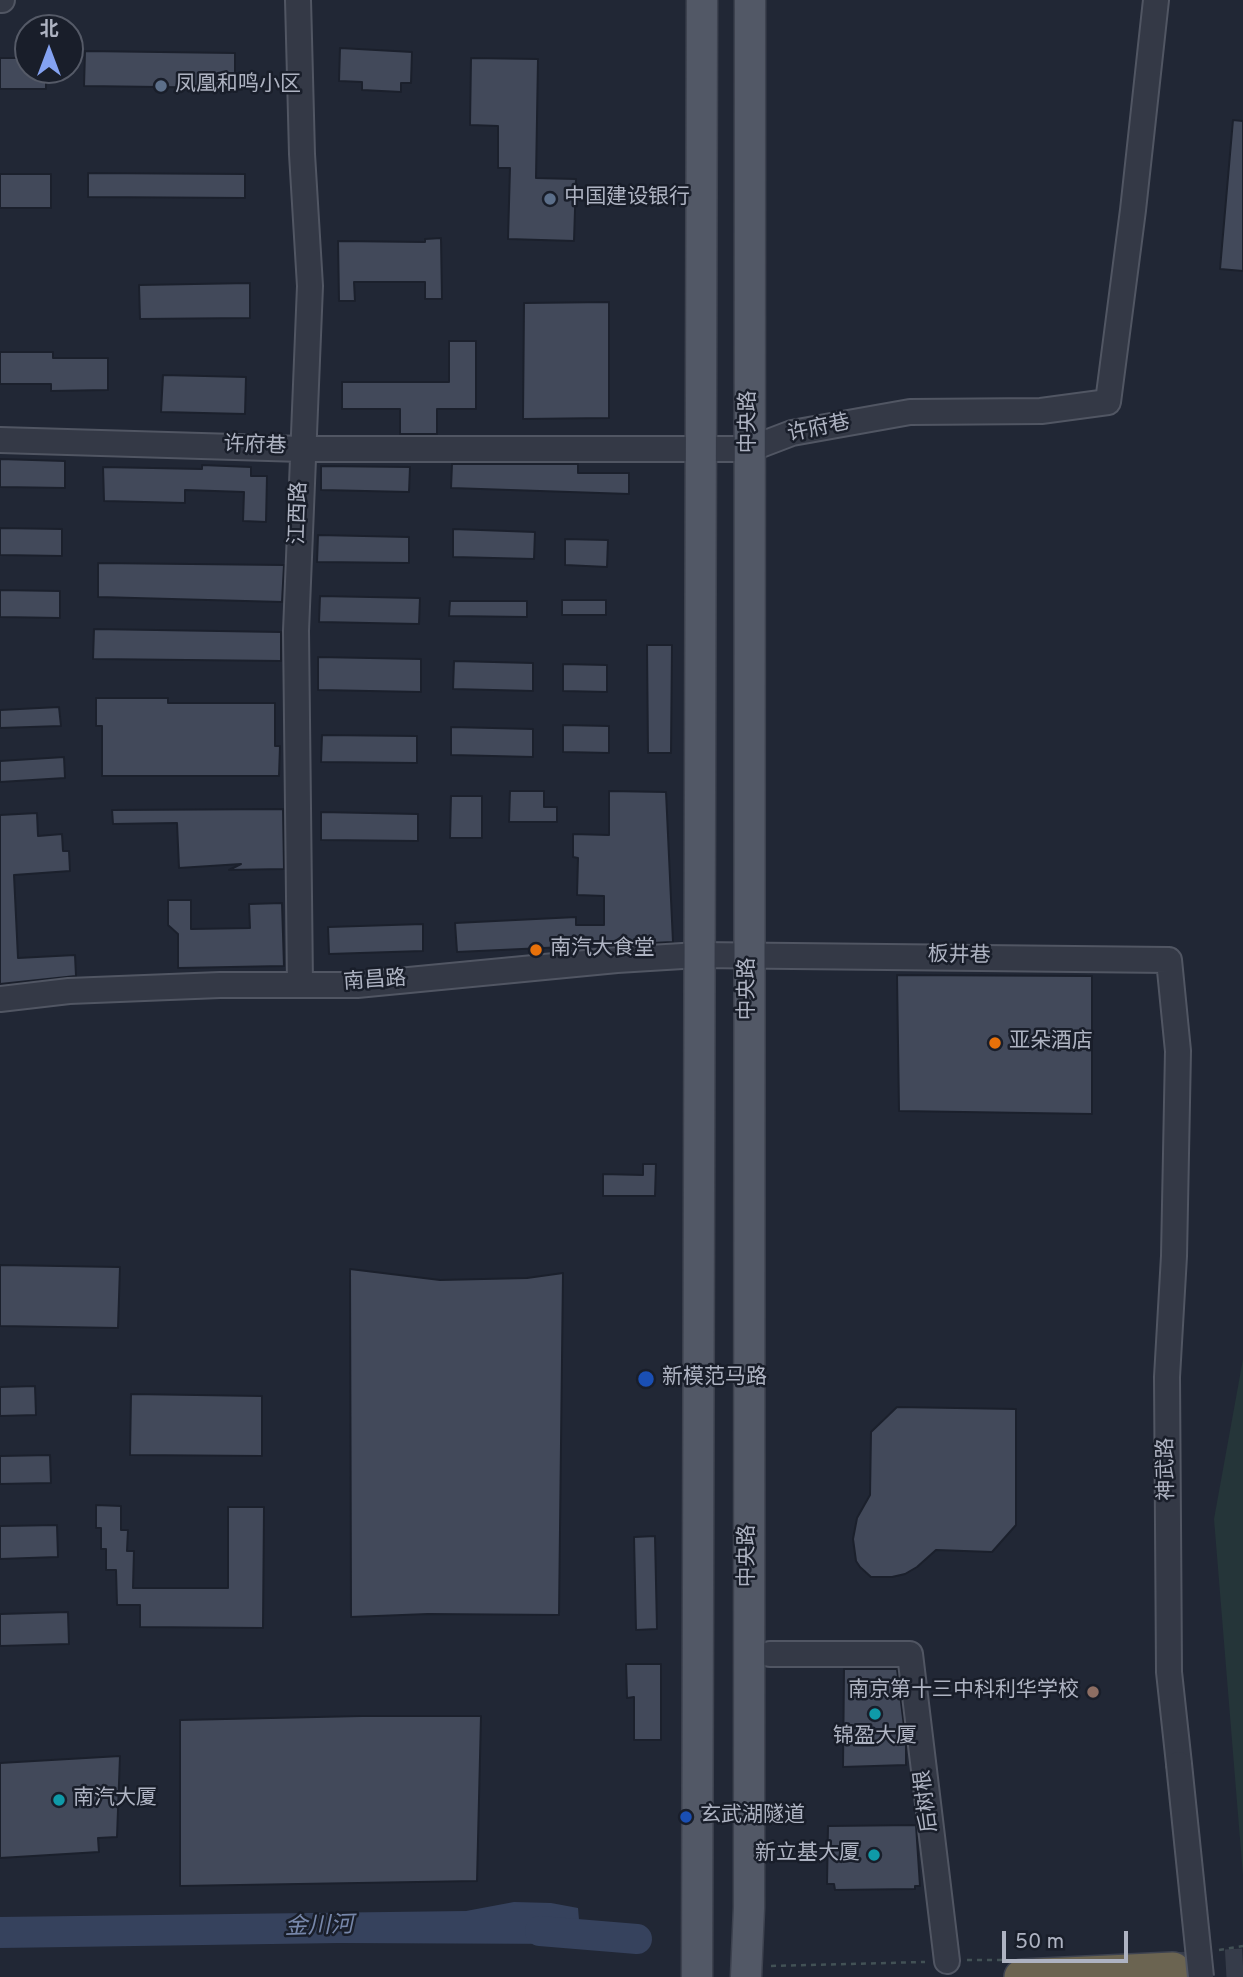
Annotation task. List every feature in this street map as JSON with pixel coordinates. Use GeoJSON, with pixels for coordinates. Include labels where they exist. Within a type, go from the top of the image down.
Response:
{"type":"FeatureCollection","features":[{"type":"Feature","properties":{"kind":"highway"},"geometry":{"type":"LineString","coordinates":[[1022,1977],[1187,1973]]}},
{"type":"Feature","properties":{"kind":"main road"},"geometry":{"type":"LineString","coordinates":[[697,1977],[702,0]]}},
{"type":"Feature","properties":{"kind":"main road","name":"中央路"},"geometry":{"type":"LineString","coordinates":[[746,1977],[749,1908],[750,0]]}},
{"type":"Feature","properties":{"kind":"street","name":"江西路"},"geometry":{"type":"LineString","coordinates":[[298,0],[302,154],[310,286],[296,631],[300,985]]}},
{"type":"Feature","properties":{"kind":"street","name":"许府巷"},"geometry":{"type":"LineString","coordinates":[[0,440],[302,449],[750,449],[792,433],[910,412],[1041,411],[1108,402],[1156,0]]}},
{"type":"Feature","properties":{"kind":"street","name":"南昌路"},"geometry":{"type":"LineString","coordinates":[[0,999],[69,991],[220,985],[358,985],[617,960],[749,954]]}},
{"type":"Feature","properties":{"kind":"street","name":"板井巷"},"geometry":{"type":"LineString","coordinates":[[749,954],[1169,960]]}},
{"type":"Feature","properties":{"kind":"street","name":"神武路"},"geometry":{"type":"LineString","coordinates":[[1169,960],[1178,1051],[1174,1255],[1167,1377],[1169,1672],[1179,1764],[1187,1973]]}},
{"type":"Feature","properties":{"kind":"street","name":"后树根"},"geometry":{"type":"LineString","coordinates":[[770,1654],[909,1654],[947,1961]]}},
{"type":"Feature","properties":{"kind":"shaded area"},"geometry":{"type":"Polygon","coordinates":[[[1243,1359],[1243,1876],[1214,1519],[1243,1359]]]}},
{"type":"Feature","properties":{"kind":"water"},"geometry":{"type":"Polygon","coordinates":[[[514,1902],[551,1903],[578,1908],[581,1944],[339,1943],[0,1948],[0,1917],[466,1911],[514,1902]]]}},
{"type":"Feature","properties":{"kind":"building"},"geometry":{"type":"Polygon","coordinates":[[[340,48],[412,52],[411,83],[401,83],[401,92],[362,90],[362,82],[339,81],[340,48]]]}},
{"type":"Feature","properties":{"kind":"building"},"geometry":{"type":"Polygon","coordinates":[[[85,51],[235,53],[235,88],[84,86],[85,51]]]}},
{"type":"Feature","properties":{"kind":"building"},"geometry":{"type":"Polygon","coordinates":[[[0,58],[14,58],[14,84],[46,84],[46,89],[0,89],[0,58]]]}},
{"type":"Feature","properties":{"kind":"building"},"geometry":{"type":"Polygon","coordinates":[[[471,58],[538,59],[536,178],[576,179],[574,241],[508,239],[510,168],[498,168],[498,126],[470,125],[471,58]]]}},
{"type":"Feature","properties":{"kind":"building"},"geometry":{"type":"Polygon","coordinates":[[[1233,120],[1243,121],[1243,271],[1220,269],[1233,120]]]}},
{"type":"Feature","properties":{"kind":"building"},"geometry":{"type":"Polygon","coordinates":[[[88,173],[245,174],[245,198],[88,197],[88,173]]]}},
{"type":"Feature","properties":{"kind":"building"},"geometry":{"type":"Polygon","coordinates":[[[0,174],[51,174],[51,208],[0,208],[0,174]]]}},
{"type":"Feature","properties":{"kind":"building"},"geometry":{"type":"Polygon","coordinates":[[[441,238],[442,299],[425,299],[425,282],[354,282],[355,301],[339,301],[338,241],[425,242],[425,239],[441,238]]]}},
{"type":"Feature","properties":{"kind":"building"},"geometry":{"type":"Polygon","coordinates":[[[250,283],[250,318],[140,319],[139,285],[250,283]]]}},
{"type":"Feature","properties":{"kind":"building"},"geometry":{"type":"Polygon","coordinates":[[[609,302],[609,418],[523,419],[524,303],[609,302]]]}},
{"type":"Feature","properties":{"kind":"building"},"geometry":{"type":"Polygon","coordinates":[[[449,341],[476,341],[476,409],[437,409],[437,434],[400,434],[400,409],[342,409],[342,382],[449,382],[449,341]]]}},
{"type":"Feature","properties":{"kind":"building"},"geometry":{"type":"Polygon","coordinates":[[[0,352],[53,352],[53,358],[108,358],[108,390],[51,391],[51,384],[0,384],[0,352]]]}},
{"type":"Feature","properties":{"kind":"building"},"geometry":{"type":"Polygon","coordinates":[[[163,375],[246,377],[245,414],[161,412],[163,375]]]}},
{"type":"Feature","properties":{"kind":"building"},"geometry":{"type":"Polygon","coordinates":[[[0,459],[65,461],[65,488],[0,487],[0,459]]]}},
{"type":"Feature","properties":{"kind":"building"},"geometry":{"type":"Polygon","coordinates":[[[452,464],[578,464],[578,473],[629,473],[629,494],[451,488],[452,464]]]}},
{"type":"Feature","properties":{"kind":"building"},"geometry":{"type":"Polygon","coordinates":[[[202,465],[251,467],[251,476],[267,476],[266,522],[243,521],[244,492],[185,490],[185,503],[104,501],[103,467],[202,469],[202,465]]]}},
{"type":"Feature","properties":{"kind":"building"},"geometry":{"type":"Polygon","coordinates":[[[321,466],[410,467],[409,492],[321,490],[321,466]]]}},
{"type":"Feature","properties":{"kind":"building"},"geometry":{"type":"Polygon","coordinates":[[[0,528],[62,529],[62,556],[0,555],[0,528]]]}},
{"type":"Feature","properties":{"kind":"building"},"geometry":{"type":"Polygon","coordinates":[[[453,529],[535,532],[534,559],[453,557],[453,529]]]}},
{"type":"Feature","properties":{"kind":"building"},"geometry":{"type":"Polygon","coordinates":[[[318,535],[409,537],[409,563],[317,562],[318,535]]]}},
{"type":"Feature","properties":{"kind":"building"},"geometry":{"type":"Polygon","coordinates":[[[565,539],[608,540],[607,567],[565,565],[565,539]]]}},
{"type":"Feature","properties":{"kind":"building"},"geometry":{"type":"Polygon","coordinates":[[[98,563],[284,565],[282,602],[98,597],[98,563]]]}},
{"type":"Feature","properties":{"kind":"building"},"geometry":{"type":"Polygon","coordinates":[[[0,590],[60,591],[60,618],[0,617],[0,590]]]}},
{"type":"Feature","properties":{"kind":"building"},"geometry":{"type":"Polygon","coordinates":[[[320,596],[420,598],[419,624],[319,622],[320,596]]]}},
{"type":"Feature","properties":{"kind":"building"},"geometry":{"type":"Polygon","coordinates":[[[562,600],[606,600],[606,615],[562,615],[562,600]]]}},
{"type":"Feature","properties":{"kind":"building"},"geometry":{"type":"Polygon","coordinates":[[[450,601],[527,601],[527,617],[449,616],[450,601]]]}},
{"type":"Feature","properties":{"kind":"building"},"geometry":{"type":"Polygon","coordinates":[[[94,629],[281,632],[281,661],[93,659],[94,629]]]}},
{"type":"Feature","properties":{"kind":"building"},"geometry":{"type":"Polygon","coordinates":[[[647,645],[672,645],[671,753],[648,753],[647,645]]]}},
{"type":"Feature","properties":{"kind":"building"},"geometry":{"type":"Polygon","coordinates":[[[318,657],[421,659],[421,692],[318,690],[318,657]]]}},
{"type":"Feature","properties":{"kind":"building"},"geometry":{"type":"Polygon","coordinates":[[[454,661],[533,663],[533,691],[453,689],[454,661]]]}},
{"type":"Feature","properties":{"kind":"building"},"geometry":{"type":"Polygon","coordinates":[[[563,664],[607,665],[607,692],[563,691],[563,664]]]}},
{"type":"Feature","properties":{"kind":"building"},"geometry":{"type":"Polygon","coordinates":[[[96,698],[168,698],[168,703],[275,703],[275,746],[280,746],[279,776],[102,776],[102,726],[96,726],[96,698]]]}},
{"type":"Feature","properties":{"kind":"building"},"geometry":{"type":"Polygon","coordinates":[[[59,707],[61,726],[0,728],[0,710],[59,707]]]}},
{"type":"Feature","properties":{"kind":"building"},"geometry":{"type":"Polygon","coordinates":[[[563,725],[609,726],[609,753],[563,752],[563,725]]]}},
{"type":"Feature","properties":{"kind":"building"},"geometry":{"type":"Polygon","coordinates":[[[451,727],[533,729],[533,757],[451,755],[451,727]]]}},
{"type":"Feature","properties":{"kind":"building"},"geometry":{"type":"Polygon","coordinates":[[[322,735],[417,736],[417,763],[321,762],[322,735]]]}},
{"type":"Feature","properties":{"kind":"building"},"geometry":{"type":"Polygon","coordinates":[[[64,757],[65,778],[0,782],[0,761],[64,757]]]}},
{"type":"Feature","properties":{"kind":"building"},"geometry":{"type":"Polygon","coordinates":[[[510,791],[544,791],[544,807],[557,807],[557,822],[509,822],[510,791]]]}},
{"type":"Feature","properties":{"kind":"building"},"geometry":{"type":"Polygon","coordinates":[[[609,791],[666,792],[673,942],[457,952],[455,923],[576,917],[576,925],[604,925],[604,896],[577,895],[578,858],[573,857],[573,834],[609,835],[609,791]]]}},
{"type":"Feature","properties":{"kind":"building"},"geometry":{"type":"Polygon","coordinates":[[[451,796],[482,796],[482,838],[450,838],[451,796]]]}},
{"type":"Feature","properties":{"kind":"building"},"geometry":{"type":"Polygon","coordinates":[[[283,809],[284,869],[229,870],[241,864],[179,868],[177,823],[113,824],[112,810],[283,809]]]}},
{"type":"Feature","properties":{"kind":"building"},"geometry":{"type":"Polygon","coordinates":[[[321,812],[418,814],[418,841],[321,840],[321,812]]]}},
{"type":"Feature","properties":{"kind":"building"},"geometry":{"type":"Polygon","coordinates":[[[37,813],[38,836],[62,834],[63,851],[69,851],[70,871],[14,875],[18,958],[75,955],[76,976],[0,984],[0,815],[37,813]]]}},
{"type":"Feature","properties":{"kind":"building"},"geometry":{"type":"Polygon","coordinates":[[[168,900],[191,900],[191,929],[250,928],[249,904],[282,903],[284,966],[178,968],[178,934],[168,925],[168,900]]]}},
{"type":"Feature","properties":{"kind":"building"},"geometry":{"type":"Polygon","coordinates":[[[423,924],[423,951],[329,954],[328,927],[423,924]]]}},
{"type":"Feature","properties":{"kind":"building","name":"亚朵酒店"},"geometry":{"type":"Polygon","coordinates":[[[897,975],[1092,976],[1092,1114],[899,1111],[897,975]]]}},
{"type":"Feature","properties":{"kind":"building"},"geometry":{"type":"Polygon","coordinates":[[[643,1164],[656,1164],[655,1196],[603,1196],[603,1174],[643,1175],[643,1164]]]}},
{"type":"Feature","properties":{"kind":"building"},"geometry":{"type":"Polygon","coordinates":[[[0,1265],[120,1267],[118,1328],[0,1326],[0,1265]]]}},
{"type":"Feature","properties":{"kind":"building"},"geometry":{"type":"Polygon","coordinates":[[[350,1269],[440,1280],[527,1278],[563,1273],[559,1615],[428,1614],[351,1617],[350,1269]]]}},
{"type":"Feature","properties":{"kind":"building"},"geometry":{"type":"Polygon","coordinates":[[[35,1386],[36,1415],[0,1416],[0,1387],[35,1386]]]}},
{"type":"Feature","properties":{"kind":"building"},"geometry":{"type":"Polygon","coordinates":[[[131,1394],[262,1396],[262,1456],[130,1455],[131,1394]]]}},
{"type":"Feature","properties":{"kind":"building"},"geometry":{"type":"Polygon","coordinates":[[[897,1407],[1016,1409],[1016,1525],[992,1552],[936,1550],[917,1567],[892,1577],[871,1577],[856,1561],[853,1539],[857,1518],[870,1495],[871,1432],[897,1407]]]}},
{"type":"Feature","properties":{"kind":"building"},"geometry":{"type":"Polygon","coordinates":[[[50,1455],[51,1483],[0,1484],[0,1456],[50,1455]]]}},
{"type":"Feature","properties":{"kind":"building"},"geometry":{"type":"Polygon","coordinates":[[[96,1505],[121,1506],[121,1530],[128,1530],[127,1551],[134,1551],[133,1588],[228,1588],[228,1507],[264,1507],[263,1628],[140,1627],[140,1605],[117,1605],[116,1570],[106,1570],[106,1549],[101,1549],[101,1528],[96,1528],[96,1505]]]}},
{"type":"Feature","properties":{"kind":"building"},"geometry":{"type":"Polygon","coordinates":[[[57,1525],[58,1557],[0,1559],[0,1526],[57,1525]]]}},
{"type":"Feature","properties":{"kind":"building"},"geometry":{"type":"Polygon","coordinates":[[[655,1536],[657,1629],[636,1630],[634,1537],[655,1536]]]}},
{"type":"Feature","properties":{"kind":"building"},"geometry":{"type":"Polygon","coordinates":[[[68,1612],[69,1644],[0,1646],[0,1614],[68,1612]]]}},
{"type":"Feature","properties":{"kind":"building"},"geometry":{"type":"Polygon","coordinates":[[[626,1664],[661,1664],[661,1740],[634,1740],[634,1697],[627,1698],[626,1664]]]}},
{"type":"Feature","properties":{"kind":"building","name":"锦盈大厦"},"geometry":{"type":"Polygon","coordinates":[[[844,1669],[897,1669],[906,1765],[843,1767],[844,1669]]]}},
{"type":"Feature","properties":{"kind":"building"},"geometry":{"type":"Polygon","coordinates":[[[481,1716],[477,1881],[180,1886],[180,1720],[481,1716]]]}},
{"type":"Feature","properties":{"kind":"building","name":"南汽大厦"},"geometry":{"type":"Polygon","coordinates":[[[120,1756],[117,1837],[98,1838],[99,1852],[0,1858],[0,1763],[120,1756]]]}},
{"type":"Feature","properties":{"kind":"building","name":"新立基大厦"},"geometry":{"type":"Polygon","coordinates":[[[916,1825],[920,1886],[915,1886],[915,1889],[835,1890],[834,1884],[827,1884],[828,1826],[916,1825]]]}},
{"type":"Feature","properties":{"kind":"waterway","name":"金川河"},"geometry":{"type":"LineString","coordinates":[[540,1931],[637,1939]]}},
{"type":"Feature","properties":{"kind":"tunnel"},"geometry":{"type":"LineString","coordinates":[[1173,1970],[1243,1966]]}},
{"type":"Feature","properties":{"kind":"place","name":"凤凰和鸣小区"},"geometry":{"type":"Point","coordinates":[161,86]}},
{"type":"Feature","properties":{"kind":"place","name":"中国建设银行"},"geometry":{"type":"Point","coordinates":[550,199]}},
{"type":"Feature","properties":{"kind":"place","name":"南汽大食堂"},"geometry":{"type":"Point","coordinates":[536,950]}},
{"type":"Feature","properties":{"kind":"place","name":"亚朵酒店"},"geometry":{"type":"Point","coordinates":[995,1043]}},
{"type":"Feature","properties":{"kind":"place","name":"新模范马路"},"geometry":{"type":"Point","coordinates":[646,1379]}},
{"type":"Feature","properties":{"kind":"place","name":"南京第十三中科利华学校"},"geometry":{"type":"Point","coordinates":[1093,1692]}},
{"type":"Feature","properties":{"kind":"place","name":"锦盈大厦"},"geometry":{"type":"Point","coordinates":[875,1714]}},
{"type":"Feature","properties":{"kind":"place","name":"南汽大厦"},"geometry":{"type":"Point","coordinates":[59,1800]}},
{"type":"Feature","properties":{"kind":"place","name":"玄武湖隧道"},"geometry":{"type":"Point","coordinates":[686,1817]}},
{"type":"Feature","properties":{"kind":"place","name":"新立基大厦"},"geometry":{"type":"Point","coordinates":[874,1855]}}]}
